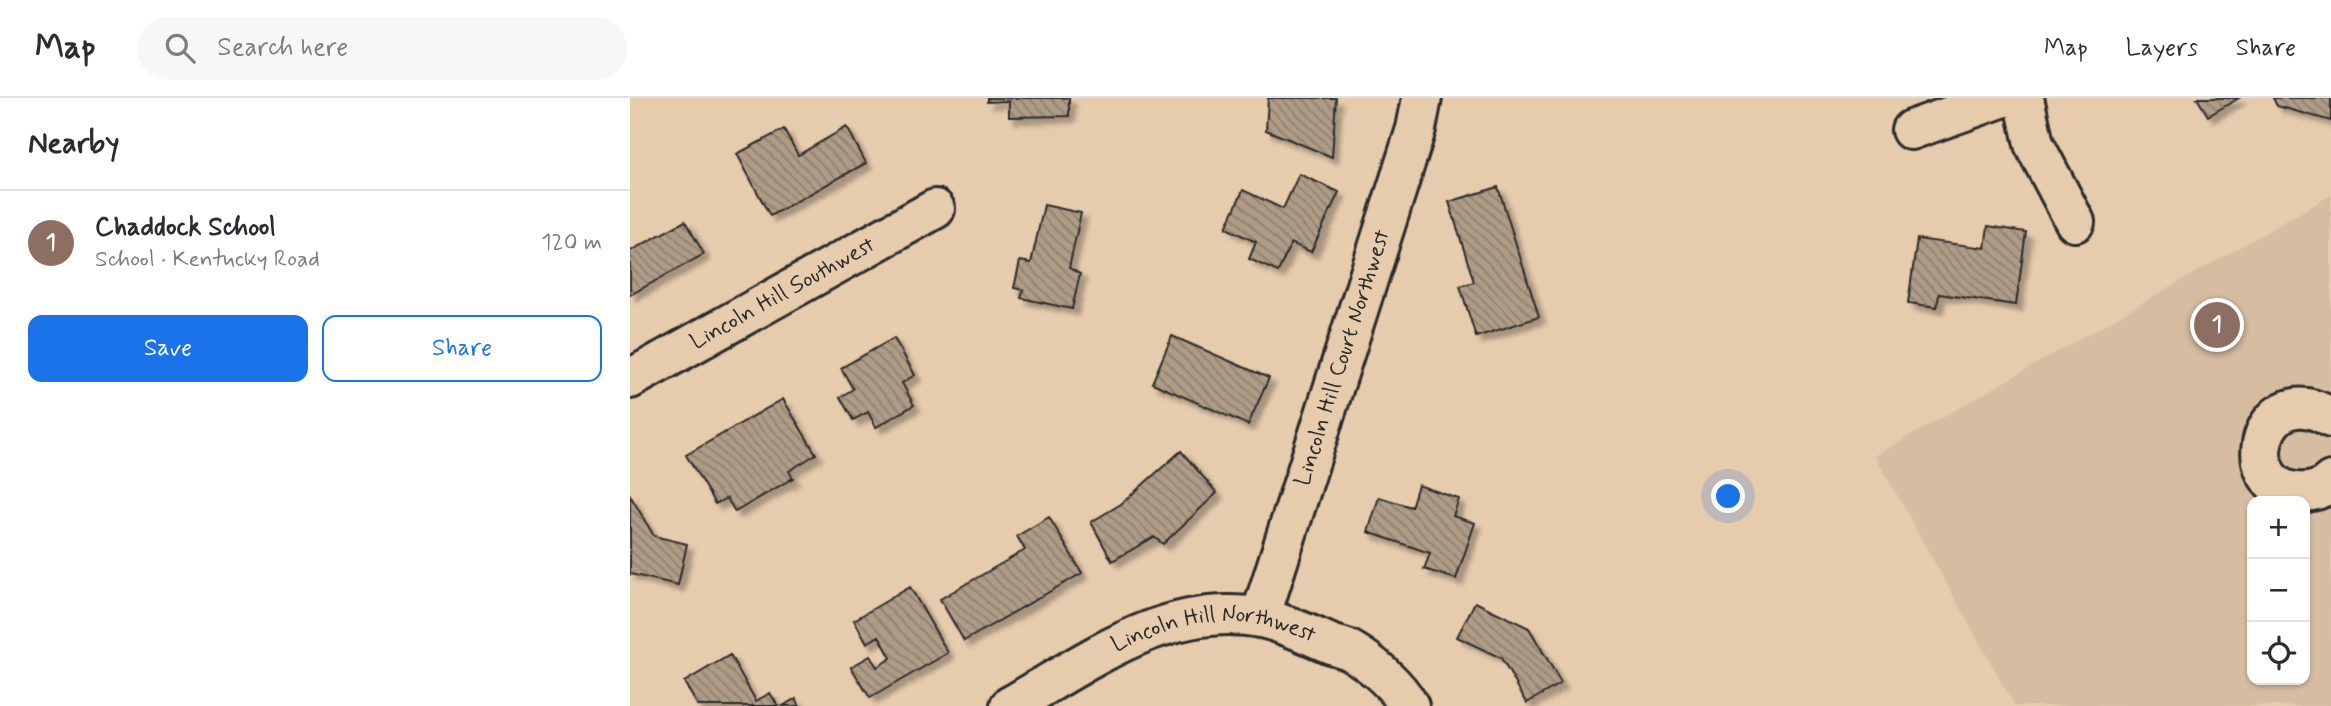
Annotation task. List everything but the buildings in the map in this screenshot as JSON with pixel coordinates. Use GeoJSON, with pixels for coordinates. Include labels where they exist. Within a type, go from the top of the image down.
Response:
{"type":"FeatureCollection","features":[{"type":"Feature","properties":{"kind":"street","name":"Lincoln Hill Court Northwest"},"geometry":{"type":"LineString","coordinates":[[1260,618],[1416,129],[1422,98]]}},
{"type":"Feature","properties":{"kind":"street"},"geometry":{"type":"LineString","coordinates":[[1911,130],[2001,98]]}},
{"type":"Feature","properties":{"kind":"street"},"geometry":{"type":"LineString","coordinates":[[2024,98],[2034,144],[2075,222]]}},
{"type":"Feature","properties":{"kind":"street","name":"Lincoln Hill Southwest"},"geometry":{"type":"LineString","coordinates":[[630,379],[935,209]]}},
{"type":"Feature","properties":{"kind":"street"},"geometry":{"type":"LineString","coordinates":[[2331,418],[2319,410],[2303,407],[2287,411],[2266,428],[2261,443],[2264,466],[2277,484],[2291,491],[2308,493],[2324,488],[2331,481]]}},
{"type":"Feature","properties":{"kind":"street","name":"Lincoln Hill Northwest"},"geometry":{"type":"LineString","coordinates":[[1010,706],[1155,627],[1188,618],[1220,615],[1260,618],[1301,630],[1350,650],[1372,667],[1409,706]]}},
{"type":"Feature","properties":{"kind":"shaded area"},"geometry":{"type":"Polygon","coordinates":[[[2331,195],[2331,706],[2015,706],[1875,456],[2331,195]]]}},
{"type":"Feature","properties":{"kind":"place","name":"Chaddock School"},"geometry":{"type":"Point","coordinates":[2217,325]}}]}
